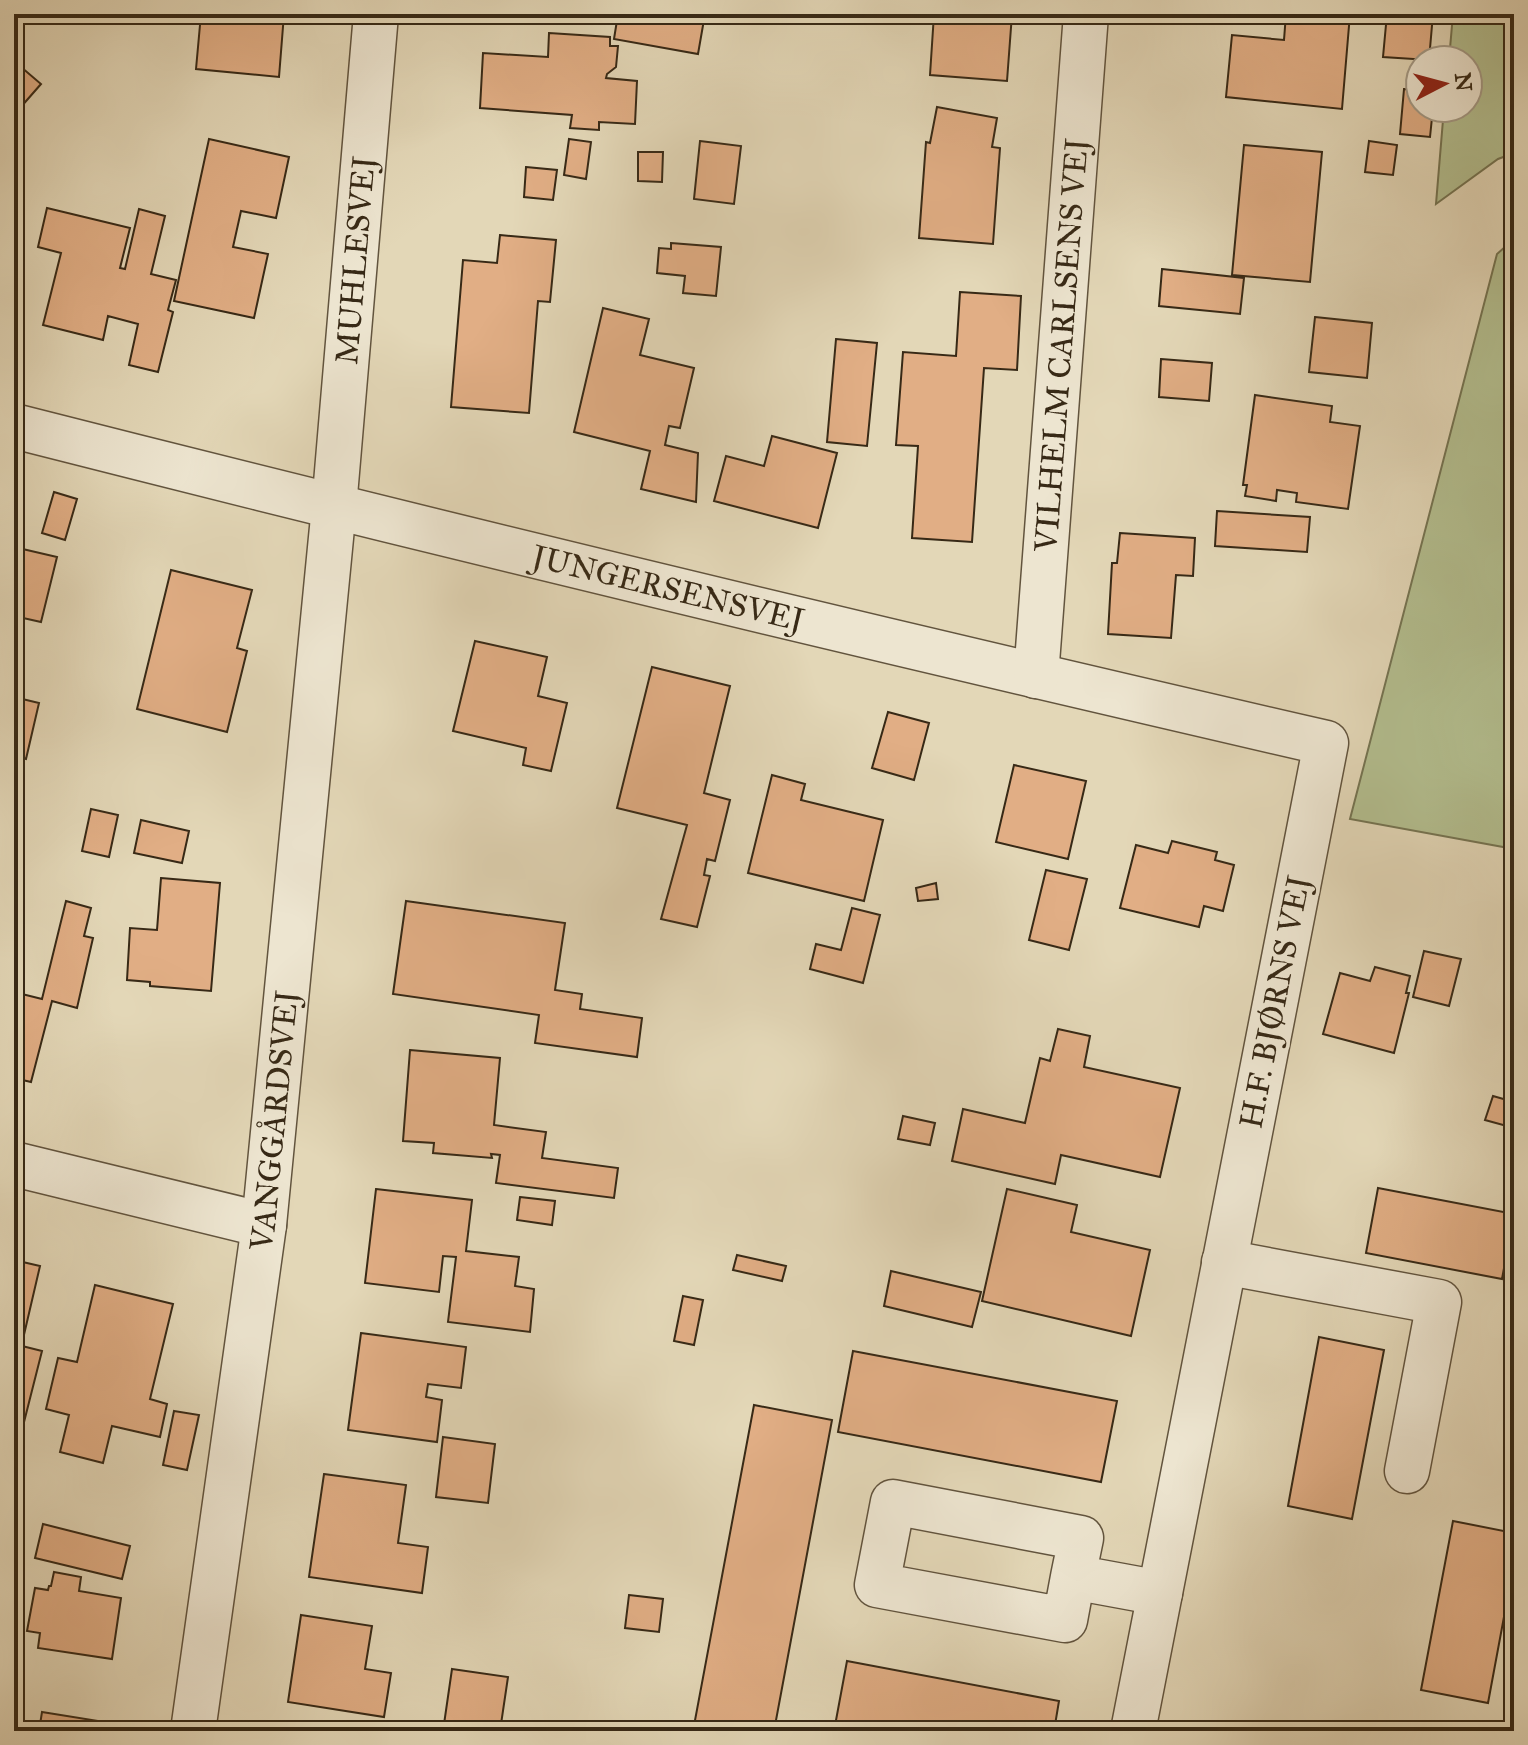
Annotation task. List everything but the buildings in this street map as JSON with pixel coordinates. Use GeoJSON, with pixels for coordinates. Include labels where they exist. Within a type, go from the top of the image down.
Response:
{"type":"FeatureCollection","features":[{"type":"Feature","properties":{"kind":"street","name":"MUHLESVEJ"},"geometry":{"type":"LineString","coordinates":[[334,507],[376,14]]}},
{"type":"Feature","properties":{"kind":"street","name":"VILHELM CARLSENS VEJ"},"geometry":{"type":"LineString","coordinates":[[1036,676],[1086,14]]}},
{"type":"Feature","properties":{"kind":"street","name":"JUNGERSENSVEJ"},"geometry":{"type":"LineString","coordinates":[[14,426],[334,507],[1326,743]]}},
{"type":"Feature","properties":{"kind":"street","name":"VANGGÅRDSVEJ"},"geometry":{"type":"LineString","coordinates":[[193,1731],[264,1225],[334,507]]}},
{"type":"Feature","properties":{"kind":"street","name":"H.F. BJØRNS VEJ"},"geometry":{"type":"LineString","coordinates":[[1133,1731],[1326,743]]}},
{"type":"Feature","properties":{"kind":"street"},"geometry":{"type":"LineString","coordinates":[[14,1164],[264,1225]]}},
{"type":"Feature","properties":{"kind":"street"},"geometry":{"type":"LineString","coordinates":[[1224,1262],[1439,1302],[1407,1471]]}},
{"type":"Feature","properties":{"kind":"street"},"geometry":{"type":"LineString","coordinates":[[1073,1577],[1160,1593]]}},
{"type":"Feature","properties":{"kind":"green space"},"geometry":{"type":"Polygon","coordinates":[[[1453,14],[1514,14],[1514,153],[1498,159],[1436,204],[1443,124],[1484,124],[1484,44],[1450,44],[1453,14]]]}},
{"type":"Feature","properties":{"kind":"green space"},"geometry":{"type":"Polygon","coordinates":[[[1514,239],[1514,849],[1350,819],[1497,254],[1514,239]]]}}]}
